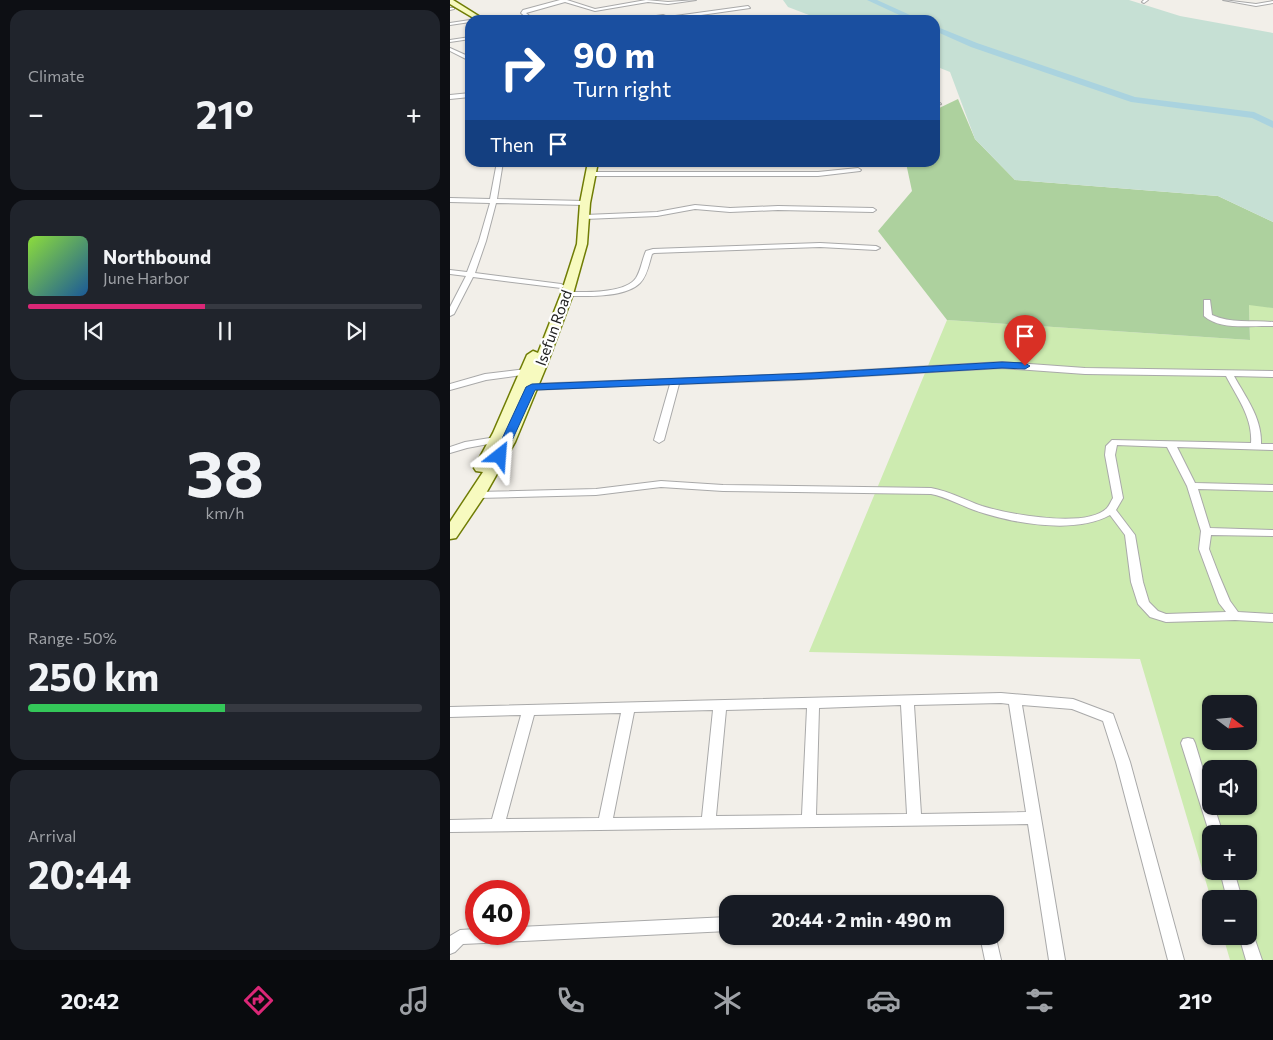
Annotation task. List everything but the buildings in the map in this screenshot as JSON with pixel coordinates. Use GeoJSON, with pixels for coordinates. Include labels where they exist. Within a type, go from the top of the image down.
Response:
{"type":"FeatureCollection","features":[{"type":"Feature","properties":{"kind":"street"},"geometry":{"type":"LineString","coordinates":[[526,15],[523,13],[525,11],[563,1],[595,10],[654,0]]}},
{"type":"Feature","properties":{"kind":"street"},"geometry":{"type":"LineString","coordinates":[[643,1],[668,3],[694,0]]}},
{"type":"Feature","properties":{"kind":"street"},"geometry":{"type":"LineString","coordinates":[[1225,0],[1256,5],[1273,2]]}},
{"type":"Feature","properties":{"kind":"street"},"geometry":{"type":"LineString","coordinates":[[451,6],[471,15]]}},
{"type":"Feature","properties":{"kind":"street"},"geometry":{"type":"LineString","coordinates":[[451,6],[465,16]]}},
{"type":"Feature","properties":{"kind":"street"},"geometry":{"type":"LineString","coordinates":[[696,15],[748,7]]}},
{"type":"Feature","properties":{"kind":"street"},"geometry":{"type":"LineString","coordinates":[[450,24],[465,21]]}},
{"type":"Feature","properties":{"kind":"street"},"geometry":{"type":"LineString","coordinates":[[450,41],[465,39]]}},
{"type":"Feature","properties":{"kind":"street"},"geometry":{"type":"LineString","coordinates":[[450,49],[465,56]]}},
{"type":"Feature","properties":{"kind":"street"},"geometry":{"type":"LineString","coordinates":[[450,97],[465,95]]}},
{"type":"Feature","properties":{"kind":"street"},"geometry":{"type":"LineString","coordinates":[[450,314],[471,276],[484,244],[499,167]]}},
{"type":"Feature","properties":{"kind":"street"},"geometry":{"type":"LineString","coordinates":[[590,167],[818,174],[858,170]]}},
{"type":"Feature","properties":{"kind":"street","name":"Isefun Road"},"geometry":{"type":"LineString","coordinates":[[450,516],[466,494],[496,440],[564,290],[575,244],[578,215],[590,167]]}},
{"type":"Feature","properties":{"kind":"street"},"geometry":{"type":"LineString","coordinates":[[450,200],[581,202]]}},
{"type":"Feature","properties":{"kind":"street","name":"Isefun Road"},"geometry":{"type":"LineString","coordinates":[[450,534],[477,495],[507,443],[532,387],[564,290],[582,244],[585,217],[581,202]]}},
{"type":"Feature","properties":{"kind":"street"},"geometry":{"type":"LineString","coordinates":[[585,217],[657,214],[695,207],[730,210],[778,208],[873,210]]}},
{"type":"Feature","properties":{"kind":"street"},"geometry":{"type":"LineString","coordinates":[[450,272],[564,290],[602,293],[634,284],[638,281],[650,253],[653,251],[820,245],[876,248]]}},
{"type":"Feature","properties":{"kind":"street"},"geometry":{"type":"LineString","coordinates":[[1207,302],[1208,316],[1214,320],[1239,324],[1273,324]]}},
{"type":"Feature","properties":{"kind":"street"},"geometry":{"type":"LineString","coordinates":[[532,387],[803,377],[1002,365],[1085,371],[1273,374]]}},
{"type":"Feature","properties":{"kind":"street"},"geometry":{"type":"LineString","coordinates":[[450,387],[485,377],[526,372]]}},
{"type":"Feature","properties":{"kind":"street"},"geometry":{"type":"LineString","coordinates":[[1229,374],[1254,424],[1257,436],[1256,445]]}},
{"type":"Feature","properties":{"kind":"street"},"geometry":{"type":"LineString","coordinates":[[658,440],[675,381]]}},
{"type":"Feature","properties":{"kind":"street"},"geometry":{"type":"LineString","coordinates":[[450,450],[496,440]]}},
{"type":"Feature","properties":{"kind":"street"},"geometry":{"type":"LineString","coordinates":[[477,495],[596,492],[679,484],[723,488],[931,491],[950,496],[981,509],[1021,518],[1083,522],[1101,517],[1112,511],[1118,498],[1110,455],[1111,446],[1122,442],[1273,446]]}},
{"type":"Feature","properties":{"kind":"street"},"geometry":{"type":"LineString","coordinates":[[1171,444],[1192,486],[1206,531],[1204,549],[1213,575],[1225,603],[1235,616]]}},
{"type":"Feature","properties":{"kind":"street"},"geometry":{"type":"LineString","coordinates":[[1192,486],[1273,488]]}},
{"type":"Feature","properties":{"kind":"street"},"geometry":{"type":"LineString","coordinates":[[1112,511],[1130,535],[1137,582],[1144,604],[1154,614],[1166,618],[1235,616],[1273,618]]}},
{"type":"Feature","properties":{"kind":"street"},"geometry":{"type":"LineString","coordinates":[[1206,531],[1273,534]]}},
{"type":"Feature","properties":{"kind":"street"},"geometry":{"type":"LineString","coordinates":[[1015,700],[1057,960]]}},
{"type":"Feature","properties":{"kind":"street"},"geometry":{"type":"LineString","coordinates":[[450,712],[907,701],[1015,700],[1073,704],[1108,718],[1123,762],[1176,960]]}},
{"type":"Feature","properties":{"kind":"street"},"geometry":{"type":"LineString","coordinates":[[907,701],[914,819]]}},
{"type":"Feature","properties":{"kind":"street"},"geometry":{"type":"LineString","coordinates":[[809,821],[813,703]]}},
{"type":"Feature","properties":{"kind":"street"},"geometry":{"type":"LineString","coordinates":[[708,823],[720,706]]}},
{"type":"Feature","properties":{"kind":"street"},"geometry":{"type":"LineString","coordinates":[[605,824],[628,708]]}},
{"type":"Feature","properties":{"kind":"street"},"geometry":{"type":"LineString","coordinates":[[497,826],[529,710]]}},
{"type":"Feature","properties":{"kind":"street"},"geometry":{"type":"LineString","coordinates":[[1188,743],[1213,825]]}},
{"type":"Feature","properties":{"kind":"street"},"geometry":{"type":"LineString","coordinates":[[450,826],[1034,818]]}},
{"type":"Feature","properties":{"kind":"street"},"geometry":{"type":"LineString","coordinates":[[450,947],[460,937],[719,924]]}},
{"type":"Feature","properties":{"kind":"street"},"geometry":{"type":"LineString","coordinates":[[990,945],[993,960]]}},
{"type":"Feature","properties":{"kind":"street"},"geometry":{"type":"LineString","coordinates":[[1249,945],[1254,960]]}},
{"type":"Feature","properties":{"kind":"green space"},"geometry":{"type":"Polygon","coordinates":[[[783,0],[1129,0],[1180,16],[1273,33],[1273,222],[1218,196],[1015,180],[975,139],[950,72],[940,68],[940,15],[809,15],[788,7],[783,0]]]}},
{"type":"Feature","properties":{"kind":"green space"},"geometry":{"type":"Polygon","coordinates":[[[958,99],[975,139],[1015,180],[1218,196],[1273,222],[1273,308],[1249,305],[1250,340],[947,320],[878,231],[912,191],[907,167],[940,167],[940,108],[958,99]]]}},
{"type":"Feature","properties":{"kind":"green space"},"geometry":{"type":"Polygon","coordinates":[[[1249,304],[1273,308],[1273,960],[1230,960],[1226,945],[1257,945],[1257,890],[1208,890],[1205,880],[1257,880],[1257,825],[1202,825],[1202,869],[1140,659],[809,652],[947,320],[1250,340],[1249,304]]]}},
{"type":"Feature","properties":{"kind":"waterway"},"geometry":{"type":"LineString","coordinates":[[871,0],[906,15]]}},
{"type":"Feature","properties":{"kind":"waterway"},"geometry":{"type":"LineString","coordinates":[[940,30],[974,45],[1134,100],[1254,115],[1273,125]]}},
{"type":"Feature","properties":{"kind":"route"},"geometry":{"type":"LineString","coordinates":[[500,456],[532,387],[876,373],[1002,365],[1025,366]]}}]}
